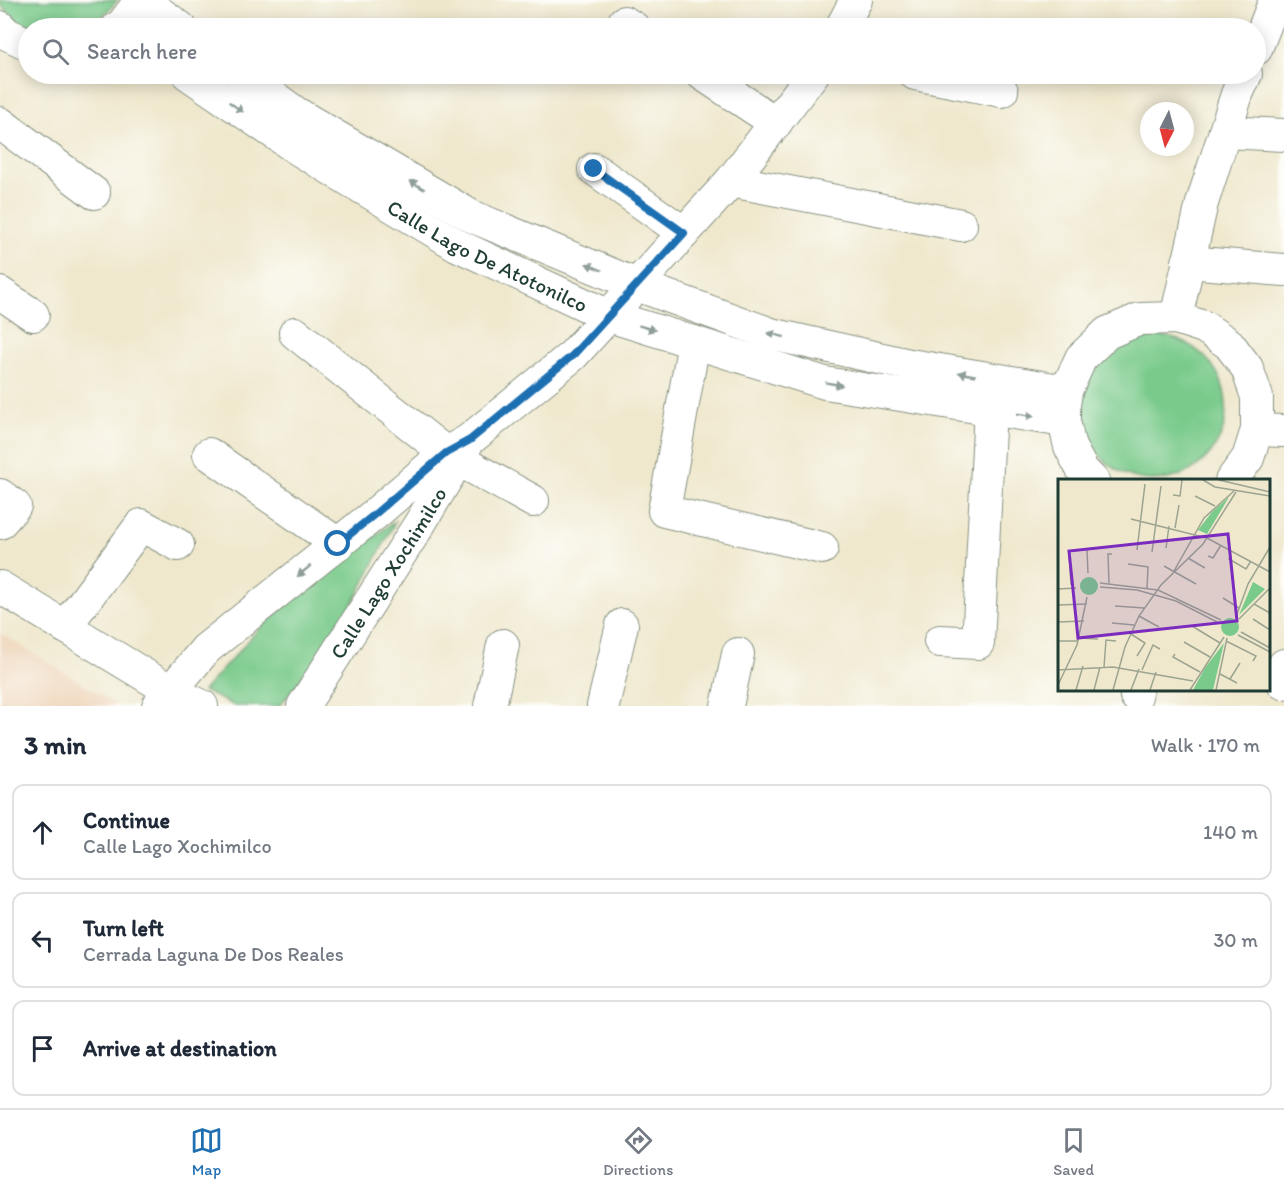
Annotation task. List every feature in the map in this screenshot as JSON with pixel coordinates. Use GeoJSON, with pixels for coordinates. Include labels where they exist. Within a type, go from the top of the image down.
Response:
{"type":"FeatureCollection","features":[{"type":"Feature","properties":{"kind":"street"},"geometry":{"type":"LineString","coordinates":[[128,18],[141,0],[167,18]]}},
{"type":"Feature","properties":{"kind":"street"},"geometry":{"type":"LineString","coordinates":[[846,18],[856,0]]}},
{"type":"Feature","properties":{"kind":"street"},"geometry":{"type":"LineString","coordinates":[[1266,23],[1275,0]]}},
{"type":"Feature","properties":{"kind":"street","name":"Calle Lago De Atotonilco"},"geometry":{"type":"LineString","coordinates":[[203,84],[296,148],[457,245],[609,316],[825,383],[990,409],[1065,406]]}},
{"type":"Feature","properties":{"kind":"street","name":"Calle Lago De Atotonilco"},"geometry":{"type":"LineString","coordinates":[[256,84],[296,113],[471,216],[637,285],[771,334],[910,365],[1065,406]]}},
{"type":"Feature","properties":{"kind":"street"},"geometry":{"type":"LineString","coordinates":[[717,84],[776,123]]}},
{"type":"Feature","properties":{"kind":"street","name":"Calle Lago Xochimilco"},"geometry":{"type":"LineString","coordinates":[[165,698],[206,649],[375,514],[458,452],[573,355],[731,181],[805,84]]}},
{"type":"Feature","properties":{"kind":"street"},"geometry":{"type":"LineString","coordinates":[[966,84],[1002,91]]}},
{"type":"Feature","properties":{"kind":"street"},"geometry":{"type":"LineString","coordinates":[[1176,318],[1202,202],[1242,84]]}},
{"type":"Feature","properties":{"kind":"street"},"geometry":{"type":"LineString","coordinates":[[0,123],[94,193]]}},
{"type":"Feature","properties":{"kind":"street"},"geometry":{"type":"LineString","coordinates":[[1225,132],[1284,135]]}},
{"type":"Feature","properties":{"kind":"street"},"geometry":{"type":"LineString","coordinates":[[594,169],[684,233]]}},
{"type":"Feature","properties":{"kind":"street"},"geometry":{"type":"LineString","coordinates":[[731,181],[961,225]]}},
{"type":"Feature","properties":{"kind":"street"},"geometry":{"type":"LineString","coordinates":[[1188,262],[1284,270]]}},
{"type":"Feature","properties":{"kind":"street"},"geometry":{"type":"LineString","coordinates":[[0,293],[33,315]]}},
{"type":"Feature","properties":{"kind":"street"},"geometry":{"type":"LineString","coordinates":[[1091,479],[1083,471],[1070,447],[1065,406],[1081,358],[1107,333],[1140,319],[1176,318],[1204,327],[1229,344],[1270,397],[1270,430],[1232,479]]}},
{"type":"Feature","properties":{"kind":"street"},"geometry":{"type":"LineString","coordinates":[[295,333],[458,452],[533,501]]}},
{"type":"Feature","properties":{"kind":"street"},"geometry":{"type":"LineString","coordinates":[[694,342],[664,511],[822,548]]}},
{"type":"Feature","properties":{"kind":"street"},"geometry":{"type":"LineString","coordinates":[[940,641],[978,643],[990,409]]}},
{"type":"Feature","properties":{"kind":"street","name":"Calle Lago Xochimilco"},"geometry":{"type":"LineString","coordinates":[[303,706],[419,525],[458,452]]}},
{"type":"Feature","properties":{"kind":"street"},"geometry":{"type":"LineString","coordinates":[[208,454],[338,544]]}},
{"type":"Feature","properties":{"kind":"street"},"geometry":{"type":"LineString","coordinates":[[0,495],[15,506],[0,523]]}},
{"type":"Feature","properties":{"kind":"street"},"geometry":{"type":"LineString","coordinates":[[65,627],[141,525],[178,545]]}},
{"type":"Feature","properties":{"kind":"street"},"geometry":{"type":"LineString","coordinates":[[0,587],[65,627],[165,698],[202,706]]}},
{"type":"Feature","properties":{"kind":"street"},"geometry":{"type":"LineString","coordinates":[[603,706],[622,625]]}},
{"type":"Feature","properties":{"kind":"street"},"geometry":{"type":"LineString","coordinates":[[490,706],[504,645]]}},
{"type":"Feature","properties":{"kind":"street"},"geometry":{"type":"LineString","coordinates":[[727,706],[738,654]]}},
{"type":"Feature","properties":{"kind":"shaded area"},"geometry":{"type":"Polygon","coordinates":[[[0,633],[117,705],[0,706],[0,633]]]}},
{"type":"Feature","properties":{"kind":"green space"},"geometry":{"type":"Polygon","coordinates":[[[0,0],[118,0],[100,18],[18,18],[18,20],[1,5],[0,0]]]}},
{"type":"Feature","properties":{"kind":"green space"},"geometry":{"type":"Polygon","coordinates":[[[1154,336],[1168,338],[1194,348],[1214,368],[1224,394],[1226,408],[1224,422],[1214,448],[1194,468],[1168,478],[1140,478],[1114,468],[1094,448],[1084,422],[1082,408],[1084,394],[1094,368],[1114,348],[1140,338],[1154,336]]]}},
{"type":"Feature","properties":{"kind":"green space"},"geometry":{"type":"Polygon","coordinates":[[[396,520],[357,596],[313,666],[279,706],[235,706],[203,691],[257,631],[295,597],[396,520]]]}},
{"type":"Feature","properties":{"kind":"route"},"geometry":{"type":"LineString","coordinates":[[338,544],[446,453],[470,440],[573,355],[684,233],[594,169]]}}]}
